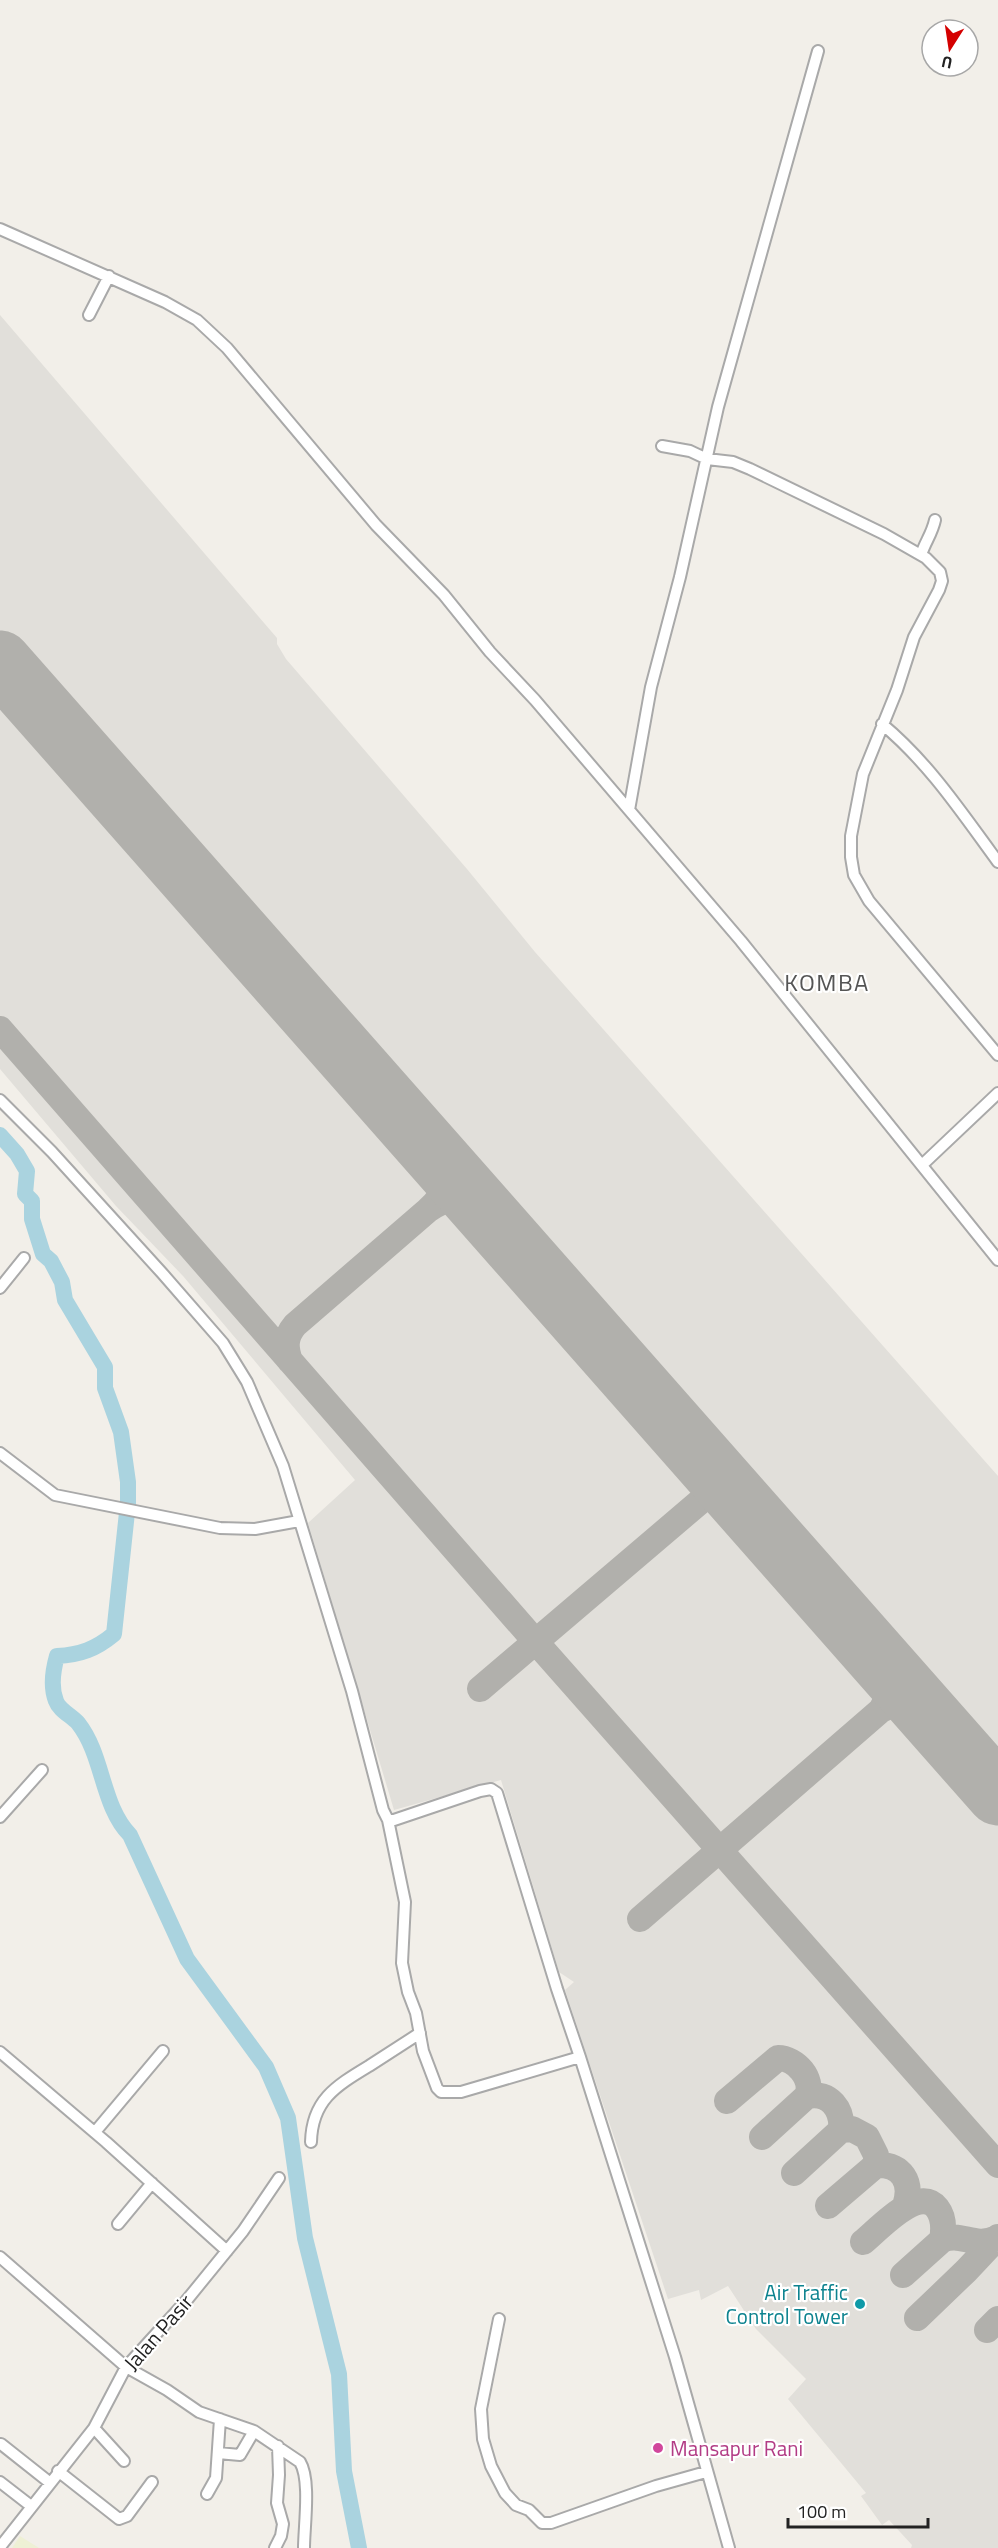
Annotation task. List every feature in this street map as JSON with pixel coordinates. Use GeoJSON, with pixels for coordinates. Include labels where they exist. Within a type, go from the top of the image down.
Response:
{"type":"FeatureCollection","features":[{"type":"Feature","properties":{"kind":"street"},"geometry":{"type":"LineString","coordinates":[[629,810],[651,687],[718,407],[818,51]]}},
{"type":"Feature","properties":{"kind":"street"},"geometry":{"type":"LineString","coordinates":[[0,228],[186,313],[227,348],[376,525],[444,595],[490,652],[535,700],[741,941],[998,1260]]}},
{"type":"Feature","properties":{"kind":"street"},"geometry":{"type":"LineString","coordinates":[[89,315],[109,276]]}},
{"type":"Feature","properties":{"kind":"street"},"geometry":{"type":"LineString","coordinates":[[662,446],[690,451],[707,459],[726,460],[750,469],[857,520],[921,555],[936,566],[942,581],[914,637],[897,690],[863,774],[851,836],[854,875],[869,901],[998,1055]]}},
{"type":"Feature","properties":{"kind":"street"},"geometry":{"type":"LineString","coordinates":[[921,555],[925,542],[930,538],[935,520]]}},
{"type":"Feature","properties":{"kind":"street"},"geometry":{"type":"LineString","coordinates":[[882,724],[914,753],[945,788],[998,862]]}},
{"type":"Feature","properties":{"kind":"street"},"geometry":{"type":"LineString","coordinates":[[922,1165],[998,1093]]}},
{"type":"Feature","properties":{"kind":"street"},"geometry":{"type":"LineString","coordinates":[[0,1100],[52,1152],[223,1343],[247,1382],[272,1437],[317,1574],[370,1752],[383,1810],[388,1820],[405,1902],[402,1963],[408,1992],[416,2013],[423,2051],[437,2088],[441,2092],[461,2092],[580,2057]]}},
{"type":"Feature","properties":{"kind":"street"},"geometry":{"type":"LineString","coordinates":[[0,1288],[24,1258]]}},
{"type":"Feature","properties":{"kind":"street"},"geometry":{"type":"LineString","coordinates":[[0,1453],[55,1495],[220,1528],[243,1528],[299,1521]]}},
{"type":"Feature","properties":{"kind":"street"},"geometry":{"type":"LineString","coordinates":[[0,1817],[42,1770]]}},
{"type":"Feature","properties":{"kind":"street"},"geometry":{"type":"LineString","coordinates":[[388,1820],[394,1820],[480,1791],[491,1789],[497,1793],[556,1989],[580,2057],[675,2357],[729,2548]]}},
{"type":"Feature","properties":{"kind":"street"},"geometry":{"type":"LineString","coordinates":[[310,2142],[314,2116],[328,2094],[346,2079],[420,2033]]}},
{"type":"Feature","properties":{"kind":"street"},"geometry":{"type":"LineString","coordinates":[[95,2132],[163,2051]]}},
{"type":"Feature","properties":{"kind":"street"},"geometry":{"type":"LineString","coordinates":[[0,2052],[95,2132],[227,2251]]}},
{"type":"Feature","properties":{"kind":"street","name":"Jalan Pasir"},"geometry":{"type":"LineString","coordinates":[[0,2547],[93,2428],[126,2367],[186,2301],[227,2251],[279,2178]]}},
{"type":"Feature","properties":{"kind":"street"},"geometry":{"type":"LineString","coordinates":[[118,2224],[152,2183]]}},
{"type":"Feature","properties":{"kind":"street"},"geometry":{"type":"LineString","coordinates":[[2,2261],[126,2367],[167,2390],[199,2412],[254,2431],[300,2462],[304,2469],[304,2548]]}},
{"type":"Feature","properties":{"kind":"street"},"geometry":{"type":"LineString","coordinates":[[499,2319],[481,2409],[483,2439],[491,2466],[505,2493],[516,2505],[529,2510],[542,2523],[550,2523],[656,2486],[706,2472]]}},
{"type":"Feature","properties":{"kind":"street"},"geometry":{"type":"LineString","coordinates":[[207,2494],[216,2478],[220,2419]]}},
{"type":"Feature","properties":{"kind":"street"},"geometry":{"type":"LineString","coordinates":[[93,2428],[124,2461]]}},
{"type":"Feature","properties":{"kind":"street"},"geometry":{"type":"LineString","coordinates":[[218,2453],[240,2455],[254,2431]]}},
{"type":"Feature","properties":{"kind":"street"},"geometry":{"type":"LineString","coordinates":[[1,2444],[49,2482]]}},
{"type":"Feature","properties":{"kind":"street"},"geometry":{"type":"LineString","coordinates":[[275,2548],[281,2536],[283,2524],[277,2503],[278,2446]]}},
{"type":"Feature","properties":{"kind":"street"},"geometry":{"type":"LineString","coordinates":[[58,2471],[119,2519],[127,2516],[152,2482]]}},
{"type":"Feature","properties":{"kind":"street"},"geometry":{"type":"LineString","coordinates":[[0,2482],[31,2506]]}},
{"type":"Feature","properties":{"kind":"shaded area"},"geometry":{"type":"Polygon","coordinates":[[[0,315],[277,638],[277,644],[286,659],[467,869],[535,952],[998,1476],[998,2548],[911,2548],[912,2545],[889,2520],[882,2525],[861,2496],[866,2493],[788,2399],[806,2379],[756,2329],[728,2286],[701,2300],[699,2290],[668,2299],[565,1990],[574,1982],[559,1972],[501,1780],[394,1810],[308,1523],[355,1480],[183,1276],[116,1206],[0,1069],[0,315]]]}},
{"type":"Feature","properties":{"kind":"green space"},"geometry":{"type":"Polygon","coordinates":[[[20,2536],[39,2548],[12,2548],[20,2536]]]}},
{"type":"Feature","properties":{"kind":"waterway"},"geometry":{"type":"LineString","coordinates":[[0,1135],[17,1154],[27,1171],[25,1194],[32,1201],[32,1219],[43,1254],[51,1261],[62,1282],[65,1300],[105,1367],[105,1388],[121,1432],[128,1482],[128,1503],[114,1634],[101,1644],[87,1650],[57,1656],[53,1678],[54,1695],[60,1707],[78,1723],[87,1736],[113,1809],[130,1835],[187,1959],[266,2067],[288,2118],[305,2238],[339,2374],[344,2471],[359,2548]]}},
{"type":"Feature","properties":{"kind":"taxiway"},"geometry":{"type":"LineString","coordinates":[[0,1029],[535,1641],[998,2165]]}},
{"type":"Feature","properties":{"kind":"taxiway"},"geometry":{"type":"LineString","coordinates":[[430,1149],[440,1166],[445,1181],[442,1194],[428,1210],[440,1203],[461,1200],[478,1208],[503,1232]]}},
{"type":"Feature","properties":{"kind":"taxiway"},"geometry":{"type":"LineString","coordinates":[[290,1361],[287,1342],[295,1325],[428,1210]]}},
{"type":"Feature","properties":{"kind":"taxiway"},"geometry":{"type":"LineString","coordinates":[[480,1689],[723,1482]]}},
{"type":"Feature","properties":{"kind":"taxiway"},"geometry":{"type":"LineString","coordinates":[[640,1919],[881,1710],[890,1693],[885,1666]]}},
{"type":"Feature","properties":{"kind":"taxiway"},"geometry":{"type":"LineString","coordinates":[[881,1710],[901,1704],[912,1706],[930,1717]]}},
{"type":"Feature","properties":{"kind":"taxiway"},"geometry":{"type":"LineString","coordinates":[[727,2101],[778,2058],[791,2062],[802,2071],[808,2083],[807,2096]]}},
{"type":"Feature","properties":{"kind":"taxiway"},"geometry":{"type":"LineString","coordinates":[[762,2137],[807,2096],[815,2095],[828,2099],[837,2109],[841,2130]]}},
{"type":"Feature","properties":{"kind":"taxiway"},"geometry":{"type":"LineString","coordinates":[[794,2173],[841,2130],[852,2129],[867,2137],[876,2155],[876,2165]]}},
{"type":"Feature","properties":{"kind":"taxiway"},"geometry":{"type":"LineString","coordinates":[[828,2206],[876,2165],[893,2168],[903,2176],[908,2189],[905,2206]]}},
{"type":"Feature","properties":{"kind":"taxiway"},"geometry":{"type":"LineString","coordinates":[[863,2242],[899,2212],[920,2202],[929,2202],[937,2208],[943,2223],[942,2240]]}},
{"type":"Feature","properties":{"kind":"taxiway"},"geometry":{"type":"LineString","coordinates":[[903,2275],[942,2240],[955,2237],[981,2242],[997,2238]]}},
{"type":"Feature","properties":{"kind":"taxiway"},"geometry":{"type":"LineString","coordinates":[[917,2318],[998,2237]]}},
{"type":"Feature","properties":{"kind":"taxiway"},"geometry":{"type":"LineString","coordinates":[[987,2330],[998,2319]]}},
{"type":"Feature","properties":{"kind":"runway"},"geometry":{"type":"LineString","coordinates":[[0,662],[998,1794]]}},
{"type":"Feature","properties":{"kind":"place","name":"Air Traffic Control Tower"},"geometry":{"type":"Point","coordinates":[860,2304]}},
{"type":"Feature","properties":{"kind":"place","name":"Mansapur Rani"},"geometry":{"type":"Point","coordinates":[658,2448]}},
{"type":"Feature","properties":{"kind":"district","name":"KOMBA"},"geometry":{"type":"Point","coordinates":[827,982]}}]}
